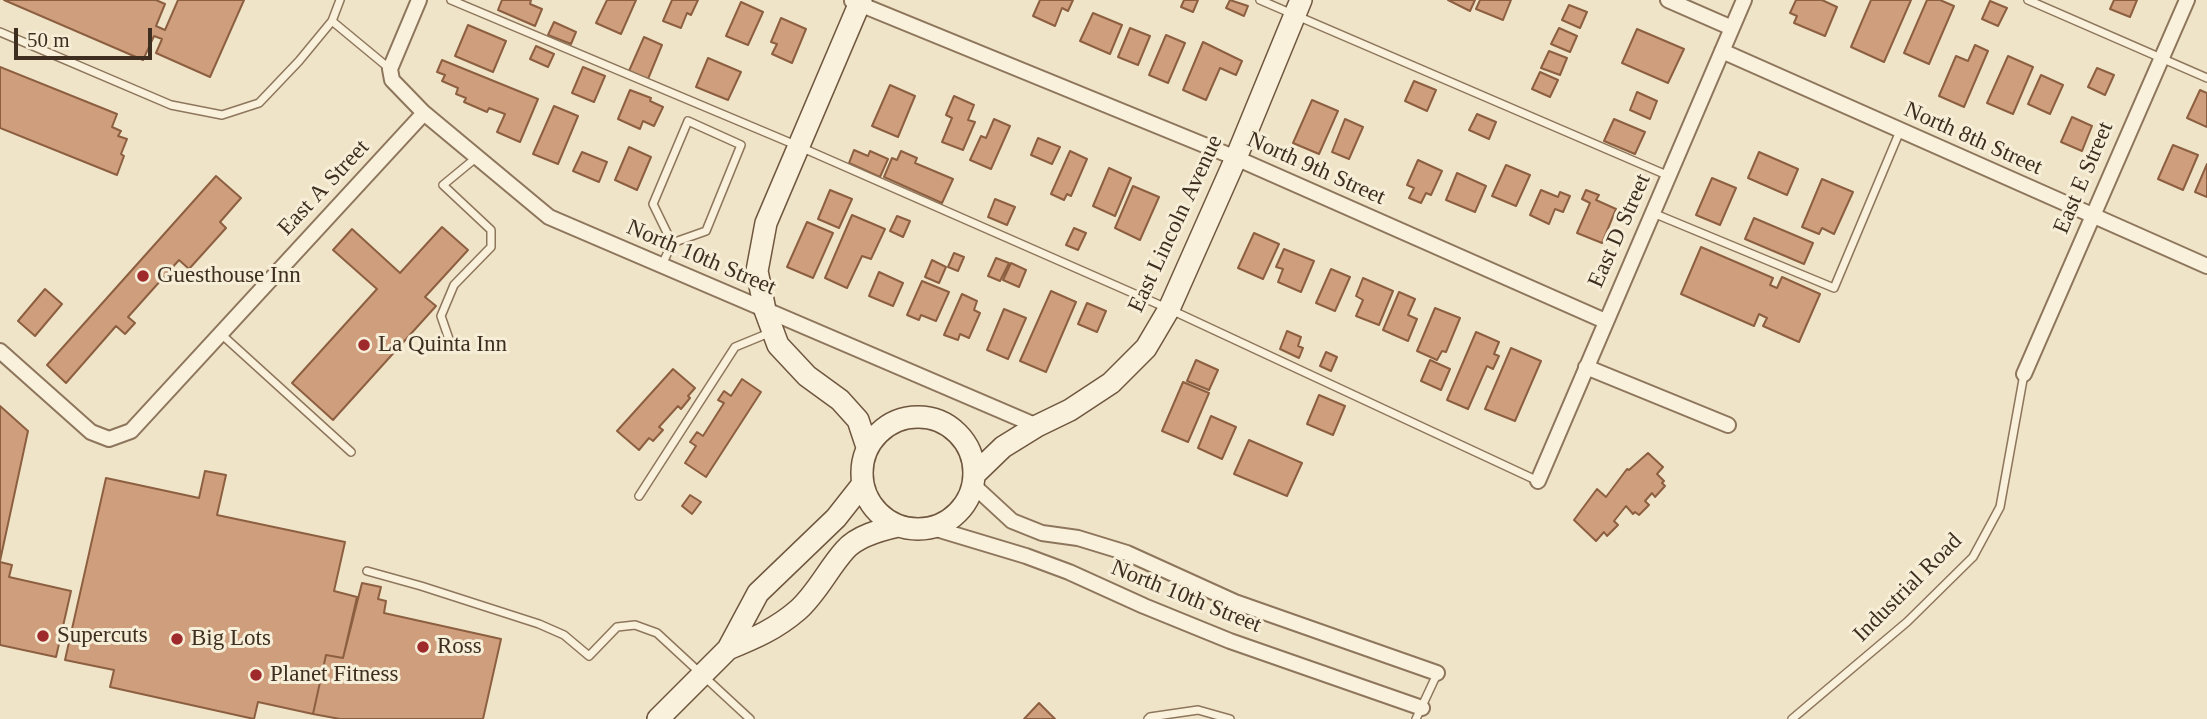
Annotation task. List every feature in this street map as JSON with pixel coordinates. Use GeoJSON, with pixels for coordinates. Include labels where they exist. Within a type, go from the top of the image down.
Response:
{"type":"FeatureCollection","features":[{"type":"Feature","properties":{"kind":"street"},"geometry":{"type":"LineString","coordinates":[[390,69],[419,0]]}},
{"type":"Feature","properties":{"kind":"street"},"geometry":{"type":"LineString","coordinates":[[1668,0],[1732,28]]}},
{"type":"Feature","properties":{"kind":"street","name":"East D Street"},"geometry":{"type":"LineString","coordinates":[[1538,481],[1744,0]]}},
{"type":"Feature","properties":{"kind":"street","name":"East E Street"},"geometry":{"type":"LineString","coordinates":[[2024,374],[2187,0]]}},
{"type":"Feature","properties":{"kind":"street"},"geometry":{"type":"LineString","coordinates":[[857,1],[766,223],[757,271],[765,310],[778,345],[807,376],[840,400],[858,420],[867,447]]}},
{"type":"Feature","properties":{"kind":"street","name":"North 9th Street"},"geometry":{"type":"LineString","coordinates":[[857,1],[1236,158],[1605,321]]}},
{"type":"Feature","properties":{"kind":"street","name":"East Lincoln Avenue"},"geometry":{"type":"LineString","coordinates":[[974,480],[1003,447],[1070,410],[1111,383],[1146,348],[1169,309],[1236,158],[1298,7]]}},
{"type":"Feature","properties":{"kind":"street","name":"North 8th Street"},"geometry":{"type":"LineString","coordinates":[[1722,51],[2207,266]]}},
{"type":"Feature","properties":{"kind":"street","name":"North 10th Street"},"geometry":{"type":"LineString","coordinates":[[390,69],[392,80],[424,113],[549,217],[1037,426]]}},
{"type":"Feature","properties":{"kind":"street","name":"East A Street"},"geometry":{"type":"LineString","coordinates":[[0,351],[92,432],[109,439],[131,431],[424,113]]}},
{"type":"Feature","properties":{"kind":"street"},"geometry":{"type":"LineString","coordinates":[[1586,367],[1728,425]]}},
{"type":"Feature","properties":{"kind":"street"},"geometry":{"type":"LineString","coordinates":[[913,417],[932,418],[949,426],[963,439],[972,456],[974,480],[968,499],[959,512],[947,522],[933,528],[915,530],[898,526],[882,517],[869,502],[862,485],[862,466],[867,447],[879,432],[895,421],[913,417]]}},
{"type":"Feature","properties":{"kind":"street","name":"North 10th Street"},"geometry":{"type":"LineString","coordinates":[[974,480],[1012,521],[1042,533],[1078,538],[1127,553],[1236,602],[1437,673]]}},
{"type":"Feature","properties":{"kind":"street"},"geometry":{"type":"LineString","coordinates":[[658,719],[728,649],[758,593],[836,518],[862,485]]}},
{"type":"Feature","properties":{"kind":"street"},"geometry":{"type":"LineString","coordinates":[[728,649],[770,632],[800,608],[846,548],[874,531],[898,526]]}},
{"type":"Feature","properties":{"kind":"street","name":"North 10th Street"},"geometry":{"type":"LineString","coordinates":[[933,528],[1026,556],[1230,641],[1419,713]]}},
{"type":"Feature","properties":{"kind":"lane"},"geometry":{"type":"LineString","coordinates":[[0,32],[171,105],[222,115],[259,103],[332,21],[340,0]]}},
{"type":"Feature","properties":{"kind":"lane"},"geometry":{"type":"LineString","coordinates":[[451,0],[798,146],[1169,309],[1538,481]]}},
{"type":"Feature","properties":{"kind":"lane"},"geometry":{"type":"LineString","coordinates":[[1260,0],[1298,7],[1669,176]]}},
{"type":"Feature","properties":{"kind":"lane"},"geometry":{"type":"LineString","coordinates":[[2028,0],[2207,78]]}},
{"type":"Feature","properties":{"kind":"lane"},"geometry":{"type":"LineString","coordinates":[[332,21],[390,69]]}},
{"type":"Feature","properties":{"kind":"lane"},"geometry":{"type":"LineString","coordinates":[[662,265],[673,243],[706,231],[741,145],[688,121],[653,204],[673,243]]}},
{"type":"Feature","properties":{"kind":"lane"},"geometry":{"type":"LineString","coordinates":[[1653,213],[1834,288],[1900,131]]}},
{"type":"Feature","properties":{"kind":"lane"},"geometry":{"type":"LineString","coordinates":[[450,342],[441,316],[454,285],[491,247],[491,230],[443,185],[477,157]]}},
{"type":"Feature","properties":{"kind":"lane"},"geometry":{"type":"LineString","coordinates":[[639,496],[735,347],[773,331]]}},
{"type":"Feature","properties":{"kind":"lane"},"geometry":{"type":"LineString","coordinates":[[220,334],[351,452]]}},
{"type":"Feature","properties":{"kind":"lane","name":"Industrial Road"},"geometry":{"type":"LineString","coordinates":[[1792,719],[1907,622],[1973,557],[2000,507],[2024,374]]}},
{"type":"Feature","properties":{"kind":"lane"},"geometry":{"type":"LineString","coordinates":[[367,571],[538,624],[564,635],[589,656],[617,627],[635,625],[657,633],[750,719]]}},
{"type":"Feature","properties":{"kind":"lane"},"geometry":{"type":"LineString","coordinates":[[1419,713],[1437,673]]}},
{"type":"Feature","properties":{"kind":"lane"},"geometry":{"type":"LineString","coordinates":[[1148,719],[1198,710],[1230,719]]}},
{"type":"Feature","properties":{"kind":"building"},"geometry":{"type":"Polygon","coordinates":[[[4,0],[156,0],[165,4],[156,26],[165,30],[178,0],[244,0],[210,77],[156,53],[162,39],[154,36],[143,60],[4,0]]]}},
{"type":"Feature","properties":{"kind":"building"},"geometry":{"type":"Polygon","coordinates":[[[502,0],[531,0],[530,4],[542,9],[535,26],[498,10],[502,0]]]}},
{"type":"Feature","properties":{"kind":"building"},"geometry":{"type":"Polygon","coordinates":[[[607,0],[636,0],[621,34],[596,23],[607,0]]]}},
{"type":"Feature","properties":{"kind":"building"},"geometry":{"type":"Polygon","coordinates":[[[672,0],[698,0],[691,15],[687,13],[681,28],[663,21],[672,0]]]}},
{"type":"Feature","properties":{"kind":"building"},"geometry":{"type":"Polygon","coordinates":[[[1040,0],[1073,0],[1068,11],[1062,8],[1055,26],[1033,16],[1040,0]]]}},
{"type":"Feature","properties":{"kind":"building"},"geometry":{"type":"Polygon","coordinates":[[[1184,0],[1198,0],[1193,12],[1181,7],[1184,0]]]}},
{"type":"Feature","properties":{"kind":"building"},"geometry":{"type":"Polygon","coordinates":[[[1230,0],[1248,6],[1244,16],[1226,8],[1230,0]]]}},
{"type":"Feature","properties":{"kind":"building"},"geometry":{"type":"Polygon","coordinates":[[[1448,0],[1475,0],[1470,11],[1448,0]]]}},
{"type":"Feature","properties":{"kind":"building"},"geometry":{"type":"Polygon","coordinates":[[[1480,0],[1511,0],[1503,20],[1476,9],[1480,0]]]}},
{"type":"Feature","properties":{"kind":"building"},"geometry":{"type":"Polygon","coordinates":[[[1796,0],[1822,0],[1837,7],[1825,36],[1794,23],[1797,16],[1790,13],[1796,0]]]}},
{"type":"Feature","properties":{"kind":"building"},"geometry":{"type":"Polygon","coordinates":[[[1871,0],[1911,0],[1884,62],[1851,47],[1871,0]]]}},
{"type":"Feature","properties":{"kind":"building"},"geometry":{"type":"Polygon","coordinates":[[[1927,0],[1940,0],[1954,6],[1929,64],[1904,53],[1927,0]]]}},
{"type":"Feature","properties":{"kind":"building"},"geometry":{"type":"Polygon","coordinates":[[[2114,0],[2137,0],[2130,17],[2110,9],[2114,0]]]}},
{"type":"Feature","properties":{"kind":"building"},"geometry":{"type":"Polygon","coordinates":[[[1990,1],[2007,8],[1998,26],[1982,19],[1990,1]]]}},
{"type":"Feature","properties":{"kind":"building"},"geometry":{"type":"Polygon","coordinates":[[[741,2],[763,12],[748,45],[726,36],[741,2]]]}},
{"type":"Feature","properties":{"kind":"building"},"geometry":{"type":"Polygon","coordinates":[[[1569,5],[1587,12],[1580,28],[1562,20],[1569,5]]]}},
{"type":"Feature","properties":{"kind":"building"},"geometry":{"type":"Polygon","coordinates":[[[1093,13],[1122,25],[1110,54],[1080,41],[1093,13]]]}},
{"type":"Feature","properties":{"kind":"building"},"geometry":{"type":"Polygon","coordinates":[[[781,18],[806,29],[792,63],[772,54],[777,44],[771,42],[781,18]]]}},
{"type":"Feature","properties":{"kind":"building"},"geometry":{"type":"Polygon","coordinates":[[[554,22],[576,32],[571,44],[548,35],[554,22]]]}},
{"type":"Feature","properties":{"kind":"building"},"geometry":{"type":"Polygon","coordinates":[[[468,25],[506,41],[493,72],[455,56],[468,25]]]}},
{"type":"Feature","properties":{"kind":"building"},"geometry":{"type":"Polygon","coordinates":[[[1130,28],[1150,36],[1138,65],[1118,57],[1130,28]]]}},
{"type":"Feature","properties":{"kind":"building"},"geometry":{"type":"Polygon","coordinates":[[[1559,28],[1577,36],[1570,52],[1551,44],[1559,28]]]}},
{"type":"Feature","properties":{"kind":"building"},"geometry":{"type":"Polygon","coordinates":[[[1637,29],[1684,49],[1668,83],[1622,63],[1637,29]]]}},
{"type":"Feature","properties":{"kind":"building"},"geometry":{"type":"Polygon","coordinates":[[[1166,35],[1185,43],[1168,83],[1149,75],[1166,35]]]}},
{"type":"Feature","properties":{"kind":"building"},"geometry":{"type":"Polygon","coordinates":[[[644,37],[662,45],[648,79],[629,71],[644,37]]]}},
{"type":"Feature","properties":{"kind":"building"},"geometry":{"type":"Polygon","coordinates":[[[1203,42],[1242,61],[1236,75],[1220,68],[1206,100],[1183,90],[1203,42]]]}},
{"type":"Feature","properties":{"kind":"building"},"geometry":{"type":"Polygon","coordinates":[[[1975,45],[1988,51],[1964,107],[1939,96],[1956,56],[1968,61],[1975,45]]]}},
{"type":"Feature","properties":{"kind":"building"},"geometry":{"type":"Polygon","coordinates":[[[536,46],[554,54],[548,67],[530,59],[536,46]]]}},
{"type":"Feature","properties":{"kind":"building"},"geometry":{"type":"Polygon","coordinates":[[[1549,51],[1567,58],[1560,75],[1541,68],[1549,51]]]}},
{"type":"Feature","properties":{"kind":"building"},"geometry":{"type":"Polygon","coordinates":[[[2008,56],[2033,67],[2013,114],[1987,103],[2008,56]]]}},
{"type":"Feature","properties":{"kind":"building"},"geometry":{"type":"Polygon","coordinates":[[[708,58],[741,72],[728,100],[696,87],[708,58]]]}},
{"type":"Feature","properties":{"kind":"building"},"geometry":{"type":"Polygon","coordinates":[[[442,60],[538,99],[520,142],[497,132],[505,114],[489,108],[487,112],[464,102],[466,98],[456,94],[458,88],[442,81],[445,75],[437,72],[442,60]]]}},
{"type":"Feature","properties":{"kind":"building"},"geometry":{"type":"Polygon","coordinates":[[[0,67],[117,114],[112,127],[121,131],[118,136],[127,139],[117,175],[0,128],[0,67]]]}},
{"type":"Feature","properties":{"kind":"building"},"geometry":{"type":"Polygon","coordinates":[[[583,67],[605,76],[594,102],[572,93],[583,67]]]}},
{"type":"Feature","properties":{"kind":"building"},"geometry":{"type":"Polygon","coordinates":[[[2097,68],[2114,75],[2105,95],[2088,87],[2097,68]]]}},
{"type":"Feature","properties":{"kind":"building"},"geometry":{"type":"Polygon","coordinates":[[[1540,72],[1558,80],[1550,97],[1532,89],[1540,72]]]}},
{"type":"Feature","properties":{"kind":"building"},"geometry":{"type":"Polygon","coordinates":[[[2041,75],[2063,85],[2050,114],[2028,104],[2041,75]]]}},
{"type":"Feature","properties":{"kind":"building"},"geometry":{"type":"Polygon","coordinates":[[[1414,81],[1436,90],[1427,111],[1405,101],[1414,81]]]}},
{"type":"Feature","properties":{"kind":"building"},"geometry":{"type":"Polygon","coordinates":[[[890,85],[915,96],[898,137],[872,126],[890,85]]]}},
{"type":"Feature","properties":{"kind":"building"},"geometry":{"type":"Polygon","coordinates":[[[630,90],[651,98],[650,101],[663,107],[654,126],[643,121],[640,129],[618,119],[630,90]]]}},
{"type":"Feature","properties":{"kind":"building"},"geometry":{"type":"Polygon","coordinates":[[[2200,90],[2207,93],[2207,127],[2187,118],[2200,90]]]}},
{"type":"Feature","properties":{"kind":"building"},"geometry":{"type":"Polygon","coordinates":[[[1637,92],[1657,101],[1650,119],[1630,110],[1637,92]]]}},
{"type":"Feature","properties":{"kind":"building"},"geometry":{"type":"Polygon","coordinates":[[[954,96],[974,105],[968,120],[975,122],[963,150],[942,142],[952,118],[946,115],[954,96]]]}},
{"type":"Feature","properties":{"kind":"building"},"geometry":{"type":"Polygon","coordinates":[[[1312,100],[1338,111],[1319,154],[1293,143],[1312,100]]]}},
{"type":"Feature","properties":{"kind":"building"},"geometry":{"type":"Polygon","coordinates":[[[554,106],[578,116],[558,164],[533,154],[554,106]]]}},
{"type":"Feature","properties":{"kind":"building"},"geometry":{"type":"Polygon","coordinates":[[[1477,114],[1496,122],[1489,139],[1469,130],[1477,114]]]}},
{"type":"Feature","properties":{"kind":"building"},"geometry":{"type":"Polygon","coordinates":[[[2072,117],[2092,126],[2082,151],[2061,142],[2072,117]]]}},
{"type":"Feature","properties":{"kind":"building"},"geometry":{"type":"Polygon","coordinates":[[[994,119],[1010,126],[991,169],[970,160],[981,136],[986,138],[994,119]]]}},
{"type":"Feature","properties":{"kind":"building"},"geometry":{"type":"Polygon","coordinates":[[[1345,119],[1363,127],[1349,159],[1332,152],[1345,119]]]}},
{"type":"Feature","properties":{"kind":"building"},"geometry":{"type":"Polygon","coordinates":[[[1614,119],[1645,132],[1635,154],[1604,141],[1614,119]]]}},
{"type":"Feature","properties":{"kind":"building"},"geometry":{"type":"Polygon","coordinates":[[[1038,138],[1060,147],[1052,164],[1031,155],[1038,138]]]}},
{"type":"Feature","properties":{"kind":"building"},"geometry":{"type":"Polygon","coordinates":[[[2173,145],[2198,155],[2183,190],[2158,179],[2173,145]]]}},
{"type":"Feature","properties":{"kind":"building"},"geometry":{"type":"Polygon","coordinates":[[[629,147],[651,157],[637,190],[615,180],[629,147]]]}},
{"type":"Feature","properties":{"kind":"building"},"geometry":{"type":"Polygon","coordinates":[[[854,150],[868,156],[870,151],[888,159],[880,177],[849,163],[854,150]]]}},
{"type":"Feature","properties":{"kind":"building"},"geometry":{"type":"Polygon","coordinates":[[[901,151],[917,158],[915,163],[953,179],[942,203],[884,177],[892,158],[897,160],[901,151]]]}},
{"type":"Feature","properties":{"kind":"building"},"geometry":{"type":"Polygon","coordinates":[[[1070,151],[1087,159],[1071,196],[1067,194],[1064,200],[1051,194],[1070,151]]]}},
{"type":"Feature","properties":{"kind":"building"},"geometry":{"type":"Polygon","coordinates":[[[582,152],[607,162],[599,182],[573,171],[582,152]]]}},
{"type":"Feature","properties":{"kind":"building"},"geometry":{"type":"Polygon","coordinates":[[[1759,152],[1798,169],[1787,195],[1748,178],[1759,152]]]}},
{"type":"Feature","properties":{"kind":"building"},"geometry":{"type":"Polygon","coordinates":[[[1418,160],[1442,171],[1431,195],[1426,193],[1421,203],[1409,198],[1414,188],[1407,185],[1418,160]]]}},
{"type":"Feature","properties":{"kind":"building"},"geometry":{"type":"Polygon","coordinates":[[[2207,164],[2207,197],[2195,192],[2207,164]]]}},
{"type":"Feature","properties":{"kind":"building"},"geometry":{"type":"Polygon","coordinates":[[[1506,165],[1530,175],[1516,206],[1492,196],[1506,165]]]}},
{"type":"Feature","properties":{"kind":"building"},"geometry":{"type":"Polygon","coordinates":[[[1109,168],[1131,178],[1115,216],[1093,206],[1109,168]]]}},
{"type":"Feature","properties":{"kind":"building"},"geometry":{"type":"Polygon","coordinates":[[[1457,173],[1486,186],[1475,212],[1446,200],[1457,173]]]}},
{"type":"Feature","properties":{"kind":"building"},"geometry":{"type":"Polygon","coordinates":[[[216,176],[241,198],[220,222],[226,228],[189,269],[179,260],[128,317],[135,323],[125,334],[116,326],[66,383],[47,365],[216,176]]]}},
{"type":"Feature","properties":{"kind":"building"},"geometry":{"type":"Polygon","coordinates":[[[1712,178],[1736,188],[1720,225],[1696,215],[1712,178]]]}},
{"type":"Feature","properties":{"kind":"building"},"geometry":{"type":"Polygon","coordinates":[[[1822,179],[1853,192],[1834,234],[1822,228],[1819,234],[1802,227],[1822,179]]]}},
{"type":"Feature","properties":{"kind":"building"},"geometry":{"type":"Polygon","coordinates":[[[1133,186],[1159,197],[1140,240],[1115,228],[1133,186]]]}},
{"type":"Feature","properties":{"kind":"building"},"geometry":{"type":"Polygon","coordinates":[[[830,190],[852,199],[839,228],[818,219],[830,190]]]}},
{"type":"Feature","properties":{"kind":"building"},"geometry":{"type":"Polygon","coordinates":[[[1541,190],[1558,197],[1560,192],[1570,196],[1563,212],[1555,209],[1549,224],[1530,215],[1541,190]]]}},
{"type":"Feature","properties":{"kind":"building"},"geometry":{"type":"Polygon","coordinates":[[[1586,190],[1599,195],[1596,200],[1616,209],[1602,243],[1577,233],[1590,203],[1582,199],[1586,190]]]}},
{"type":"Feature","properties":{"kind":"building"},"geometry":{"type":"Polygon","coordinates":[[[995,199],[1015,207],[1007,225],[988,217],[995,199]]]}},
{"type":"Feature","properties":{"kind":"building"},"geometry":{"type":"Polygon","coordinates":[[[852,215],[885,229],[871,259],[862,256],[847,288],[825,278],[852,215]]]}},
{"type":"Feature","properties":{"kind":"building"},"geometry":{"type":"Polygon","coordinates":[[[897,216],[910,221],[903,237],[890,231],[897,216]]]}},
{"type":"Feature","properties":{"kind":"building"},"geometry":{"type":"Polygon","coordinates":[[[1754,218],[1813,243],[1804,264],[1745,239],[1754,218]]]}},
{"type":"Feature","properties":{"kind":"building"},"geometry":{"type":"Polygon","coordinates":[[[807,222],[833,233],[813,278],[787,267],[807,222]]]}},
{"type":"Feature","properties":{"kind":"building","name":"La Quinta Inn"},"geometry":{"type":"Polygon","coordinates":[[[442,227],[468,250],[425,297],[436,306],[333,420],[292,383],[377,289],[333,250],[352,229],[400,273],[442,227]]]}},
{"type":"Feature","properties":{"kind":"building"},"geometry":{"type":"Polygon","coordinates":[[[1074,228],[1086,233],[1078,250],[1066,245],[1074,228]]]}},
{"type":"Feature","properties":{"kind":"building"},"geometry":{"type":"Polygon","coordinates":[[[1254,233],[1279,244],[1263,279],[1238,268],[1254,233]]]}},
{"type":"Feature","properties":{"kind":"building"},"geometry":{"type":"Polygon","coordinates":[[[1701,247],[1773,278],[1770,285],[1777,288],[1782,277],[1820,294],[1799,342],[1763,326],[1767,318],[1759,314],[1754,326],[1681,294],[1701,247]]]}},
{"type":"Feature","properties":{"kind":"building"},"geometry":{"type":"Polygon","coordinates":[[[1284,249],[1314,261],[1301,292],[1278,282],[1283,269],[1276,267],[1284,249]]]}},
{"type":"Feature","properties":{"kind":"building"},"geometry":{"type":"Polygon","coordinates":[[[954,253],[964,257],[958,271],[948,267],[954,253]]]}},
{"type":"Feature","properties":{"kind":"building"},"geometry":{"type":"Polygon","coordinates":[[[996,258],[1009,263],[1000,281],[988,276],[996,258]]]}},
{"type":"Feature","properties":{"kind":"building"},"geometry":{"type":"Polygon","coordinates":[[[932,260],[946,267],[939,283],[925,277],[932,260]]]}},
{"type":"Feature","properties":{"kind":"building"},"geometry":{"type":"Polygon","coordinates":[[[1011,263],[1026,270],[1019,287],[1003,280],[1011,263]]]}},
{"type":"Feature","properties":{"kind":"building"},"geometry":{"type":"Polygon","coordinates":[[[1331,269],[1350,277],[1335,311],[1316,303],[1331,269]]]}},
{"type":"Feature","properties":{"kind":"building"},"geometry":{"type":"Polygon","coordinates":[[[879,272],[903,283],[893,306],[869,296],[879,272]]]}},
{"type":"Feature","properties":{"kind":"building"},"geometry":{"type":"Polygon","coordinates":[[[1363,278],[1393,291],[1379,325],[1356,316],[1363,300],[1356,296],[1363,278]]]}},
{"type":"Feature","properties":{"kind":"building"},"geometry":{"type":"Polygon","coordinates":[[[922,281],[949,292],[936,321],[921,315],[919,320],[907,315],[922,281]]]}},
{"type":"Feature","properties":{"kind":"building"},"geometry":{"type":"Polygon","coordinates":[[[45,289],[62,304],[35,336],[18,321],[45,289]]]}},
{"type":"Feature","properties":{"kind":"building"},"geometry":{"type":"Polygon","coordinates":[[[1051,291],[1076,302],[1046,372],[1020,361],[1051,291]]]}},
{"type":"Feature","properties":{"kind":"building"},"geometry":{"type":"Polygon","coordinates":[[[1399,292],[1415,299],[1408,315],[1417,319],[1408,341],[1383,330],[1399,292]]]}},
{"type":"Feature","properties":{"kind":"building"},"geometry":{"type":"Polygon","coordinates":[[[962,294],[977,301],[974,310],[980,313],[969,338],[960,334],[958,340],[944,335],[962,294]]]}},
{"type":"Feature","properties":{"kind":"building"},"geometry":{"type":"Polygon","coordinates":[[[1087,303],[1106,311],[1097,332],[1078,324],[1087,303]]]}},
{"type":"Feature","properties":{"kind":"building"},"geometry":{"type":"Polygon","coordinates":[[[1435,308],[1460,318],[1446,352],[1442,351],[1437,360],[1417,351],[1435,308]]]}},
{"type":"Feature","properties":{"kind":"building"},"geometry":{"type":"Polygon","coordinates":[[[1004,309],[1026,318],[1008,359],[987,350],[1004,309]]]}},
{"type":"Feature","properties":{"kind":"building"},"geometry":{"type":"Polygon","coordinates":[[[1287,331],[1301,337],[1298,346],[1303,348],[1299,358],[1280,349],[1287,331]]]}},
{"type":"Feature","properties":{"kind":"building"},"geometry":{"type":"Polygon","coordinates":[[[1476,332],[1499,342],[1494,354],[1499,356],[1493,369],[1487,366],[1468,409],[1447,400],[1476,332]]]}},
{"type":"Feature","properties":{"kind":"building"},"geometry":{"type":"Polygon","coordinates":[[[1511,348],[1541,361],[1515,421],[1485,409],[1511,348]]]}},
{"type":"Feature","properties":{"kind":"building"},"geometry":{"type":"Polygon","coordinates":[[[1326,352],[1337,357],[1331,371],[1320,366],[1326,352]]]}},
{"type":"Feature","properties":{"kind":"building"},"geometry":{"type":"Polygon","coordinates":[[[1196,360],[1218,370],[1209,390],[1187,381],[1196,360]]]}},
{"type":"Feature","properties":{"kind":"building"},"geometry":{"type":"Polygon","coordinates":[[[1430,360],[1450,369],[1441,390],[1421,381],[1430,360]]]}},
{"type":"Feature","properties":{"kind":"building"},"geometry":{"type":"Polygon","coordinates":[[[673,369],[695,388],[681,409],[678,406],[659,427],[663,430],[653,441],[649,438],[639,450],[617,431],[673,369]]]}},
{"type":"Feature","properties":{"kind":"building"},"geometry":{"type":"Polygon","coordinates":[[[742,379],[761,392],[706,477],[685,463],[696,446],[690,442],[697,432],[703,436],[724,403],[718,400],[724,391],[731,396],[742,379]]]}},
{"type":"Feature","properties":{"kind":"building"},"geometry":{"type":"Polygon","coordinates":[[[1183,382],[1209,393],[1188,442],[1162,431],[1183,382]]]}},
{"type":"Feature","properties":{"kind":"building"},"geometry":{"type":"Polygon","coordinates":[[[1319,395],[1345,406],[1333,435],[1307,424],[1319,395]]]}},
{"type":"Feature","properties":{"kind":"building"},"geometry":{"type":"Polygon","coordinates":[[[0,406],[28,431],[0,561],[0,406]]]}},
{"type":"Feature","properties":{"kind":"building"},"geometry":{"type":"Polygon","coordinates":[[[1211,416],[1236,427],[1222,459],[1198,448],[1211,416]]]}},
{"type":"Feature","properties":{"kind":"building"},"geometry":{"type":"Polygon","coordinates":[[[1249,440],[1302,463],[1287,496],[1234,474],[1249,440]]]}},
{"type":"Feature","properties":{"kind":"building"},"geometry":{"type":"Polygon","coordinates":[[[1648,453],[1663,467],[1657,474],[1665,486],[1655,497],[1652,493],[1645,501],[1649,505],[1639,515],[1635,512],[1633,514],[1626,506],[1614,521],[1618,525],[1607,536],[1604,532],[1596,541],[1574,520],[1597,489],[1606,497],[1627,469],[1648,453]]]}},
{"type":"Feature","properties":{"kind":"building"},"geometry":{"type":"Polygon","coordinates":[[[205,471],[226,475],[217,515],[345,542],[334,591],[357,597],[343,658],[326,655],[313,714],[258,702],[254,719],[110,687],[114,670],[65,660],[106,478],[199,498],[205,471]]]}},
{"type":"Feature","properties":{"kind":"building"},"geometry":{"type":"Polygon","coordinates":[[[690,495],[701,502],[692,514],[682,506],[690,495]]]}},
{"type":"Feature","properties":{"kind":"building"},"geometry":{"type":"Polygon","coordinates":[[[0,562],[12,565],[9,577],[71,591],[56,657],[0,645],[0,562]]]}},
{"type":"Feature","properties":{"kind":"building","name":"Ross"},"geometry":{"type":"Polygon","coordinates":[[[362,583],[381,587],[378,599],[386,601],[384,613],[501,639],[483,719],[340,719],[313,714],[326,655],[343,658],[362,583]]]}},
{"type":"Feature","properties":{"kind":"building"},"geometry":{"type":"Polygon","coordinates":[[[1039,703],[1055,719],[1024,719],[1039,703]]]}},
{"type":"Feature","properties":{"kind":"place","name":"Guesthouse Inn"},"geometry":{"type":"Point","coordinates":[143,276]}},
{"type":"Feature","properties":{"kind":"place","name":"La Quinta Inn"},"geometry":{"type":"Point","coordinates":[364,345]}},
{"type":"Feature","properties":{"kind":"place","name":"Supercuts"},"geometry":{"type":"Point","coordinates":[43,636]}},
{"type":"Feature","properties":{"kind":"place","name":"Big Lots"},"geometry":{"type":"Point","coordinates":[177,639]}},
{"type":"Feature","properties":{"kind":"place","name":"Ross"},"geometry":{"type":"Point","coordinates":[423,647]}},
{"type":"Feature","properties":{"kind":"place","name":"Planet Fitness"},"geometry":{"type":"Point","coordinates":[256,675]}}]}
